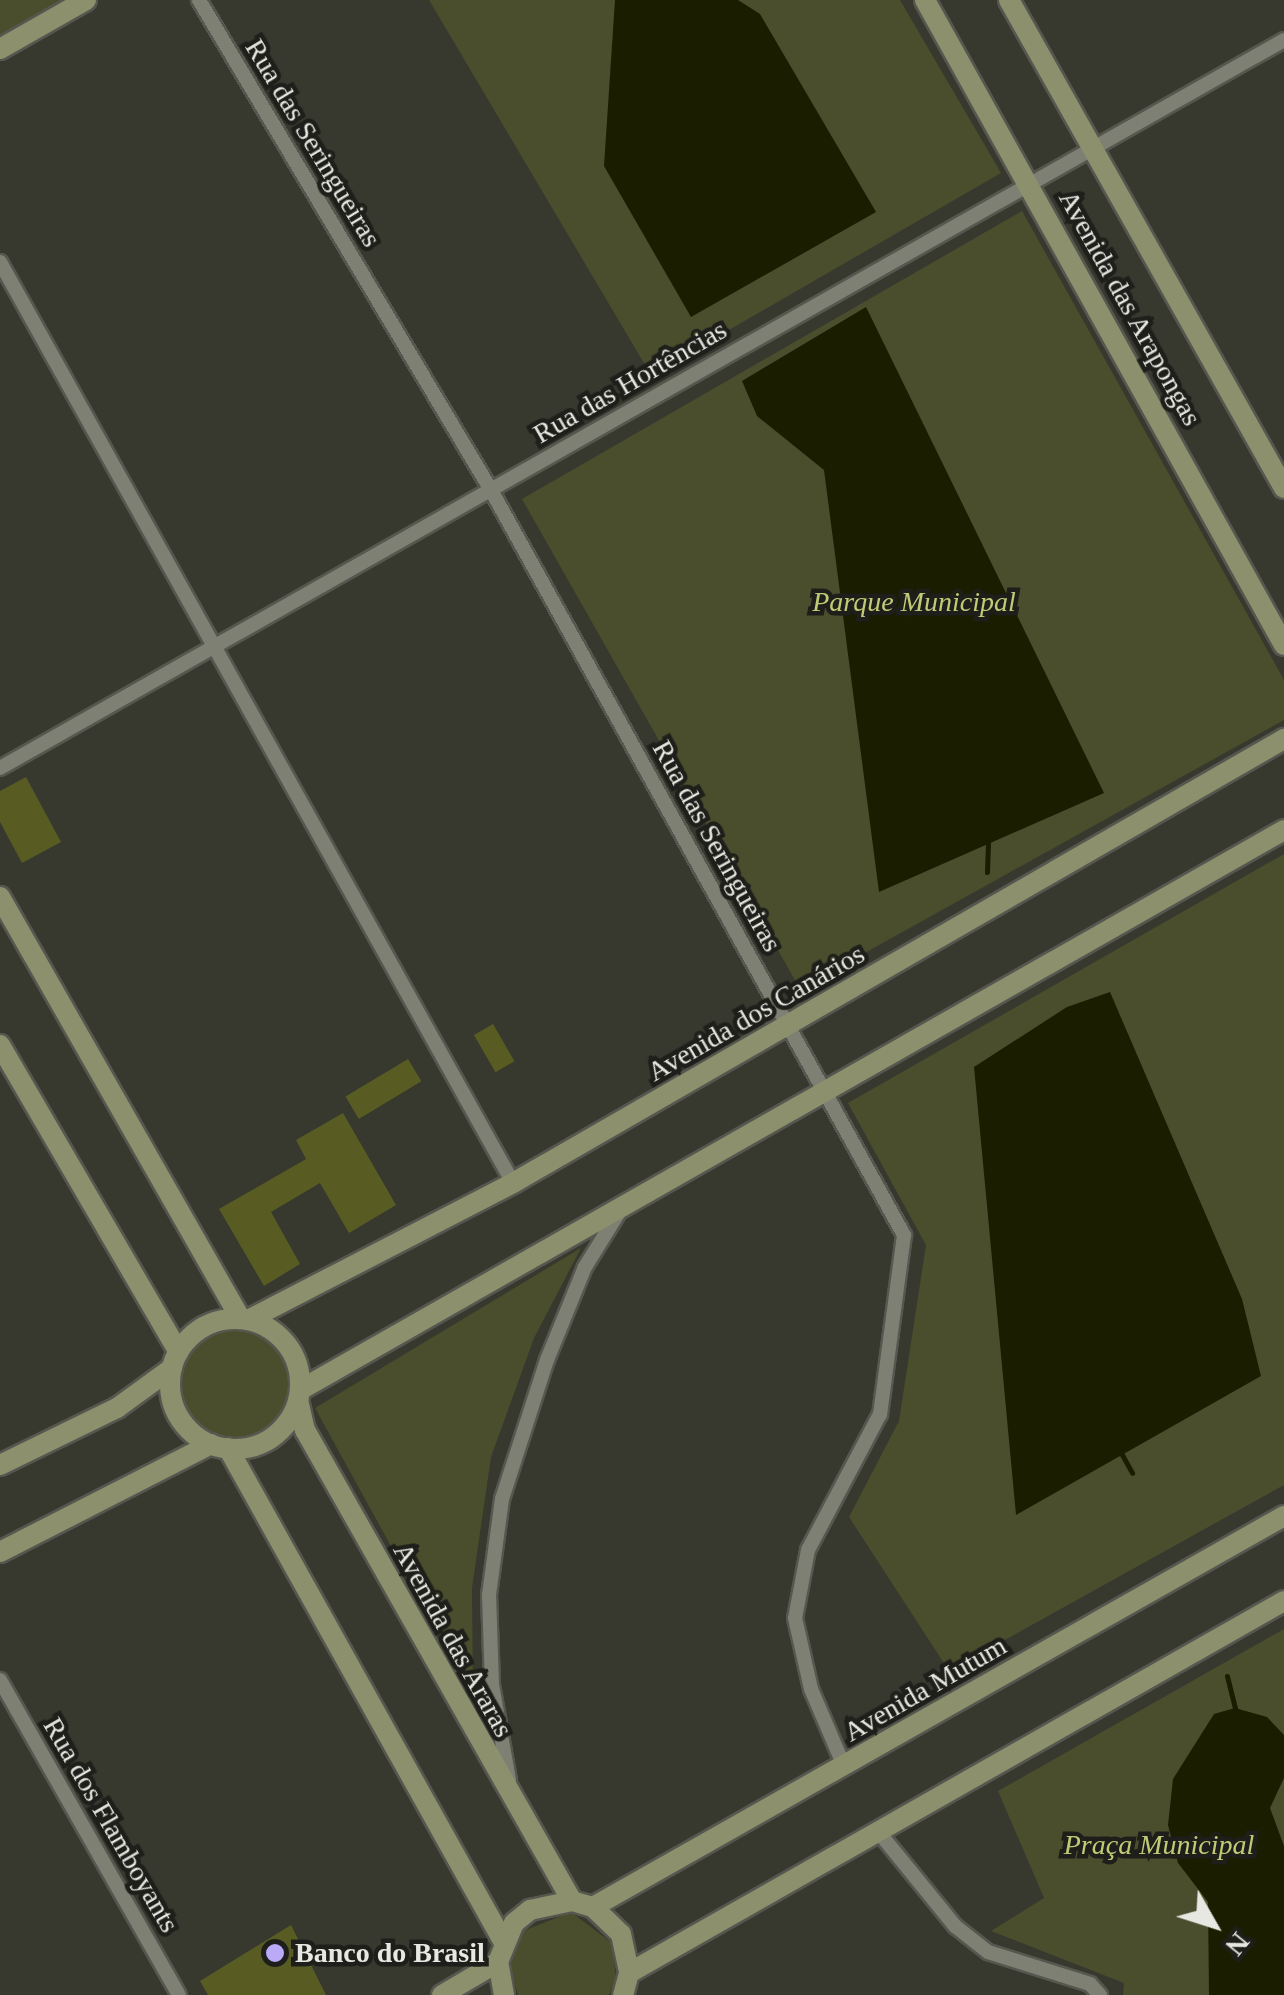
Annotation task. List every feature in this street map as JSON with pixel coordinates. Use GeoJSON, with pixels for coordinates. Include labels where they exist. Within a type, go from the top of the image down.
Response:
{"type":"FeatureCollection","features":[{"type":"Feature","properties":{"kind":"street"},"geometry":{"type":"LineString","coordinates":[[0,49],[86,0]]}},
{"type":"Feature","properties":{"kind":"street","name":"Rua das Seringueiras"},"geometry":{"type":"LineString","coordinates":[[199,0],[490,490],[904,1235],[880,1414],[808,1550],[795,1618],[810,1689],[844,1766]]}},
{"type":"Feature","properties":{"kind":"street","name":"Avenida das Arapongas"},"geometry":{"type":"LineString","coordinates":[[925,0],[1284,645]]}},
{"type":"Feature","properties":{"kind":"street","name":"Avenida das Arapongas"},"geometry":{"type":"LineString","coordinates":[[1009,0],[1284,488]]}},
{"type":"Feature","properties":{"kind":"street","name":"Rua das Hortências"},"geometry":{"type":"LineString","coordinates":[[0,768],[1284,40]]}},
{"type":"Feature","properties":{"kind":"street"},"geometry":{"type":"LineString","coordinates":[[0,262],[513,1183]]}},
{"type":"Feature","properties":{"kind":"street","name":"Avenida dos Canários"},"geometry":{"type":"LineString","coordinates":[[244,1319],[513,1183],[1284,739]]}},
{"type":"Feature","properties":{"kind":"street"},"geometry":{"type":"LineString","coordinates":[[0,1552],[219,1446],[272,1437],[299,1395],[1284,830]]}},
{"type":"Feature","properties":{"kind":"street"},"geometry":{"type":"LineString","coordinates":[[0,896],[244,1319],[288,1344],[299,1395]]}},
{"type":"Feature","properties":{"kind":"street"},"geometry":{"type":"LineString","coordinates":[[0,1045],[175,1360],[177,1413],[219,1446],[500,1952],[504,1995]]}},
{"type":"Feature","properties":{"kind":"street"},"geometry":{"type":"LineString","coordinates":[[514,1806],[492,1685],[489,1596],[502,1499],[547,1360],[585,1267],[623,1207]]}},
{"type":"Feature","properties":{"kind":"street"},"geometry":{"type":"LineString","coordinates":[[0,1465],[117,1408],[215,1322],[244,1319]]}},
{"type":"Feature","properties":{"kind":"street","name":"Avenida das Araras"},"geometry":{"type":"LineString","coordinates":[[299,1395],[305,1430],[514,1806],[582,1904],[621,1934],[629,1974]]}},
{"type":"Feature","properties":{"kind":"street","name":"Avenida Mutum"},"geometry":{"type":"LineString","coordinates":[[500,1952],[530,1910],[582,1904],[844,1766],[1284,1516]]}},
{"type":"Feature","properties":{"kind":"street"},"geometry":{"type":"LineString","coordinates":[[623,1995],[629,1974],[1284,1601]]}},
{"type":"Feature","properties":{"kind":"street","name":"Rua dos Flamboyants"},"geometry":{"type":"LineString","coordinates":[[0,1680],[179,1995]]}},
{"type":"Feature","properties":{"kind":"street"},"geometry":{"type":"LineString","coordinates":[[876,1830],[954,1926],[988,1952],[1090,1984],[1100,1995]]}},
{"type":"Feature","properties":{"kind":"street"},"geometry":{"type":"LineString","coordinates":[[442,1995],[500,1952]]}},
{"type":"Feature","properties":{"kind":"green space"},"geometry":{"type":"Polygon","coordinates":[[[0,0],[63,0],[0,38],[0,0]]]}},
{"type":"Feature","properties":{"kind":"green space"},"geometry":{"type":"Polygon","coordinates":[[[429,0],[900,0],[1001,173],[651,375],[429,0]]]}},
{"type":"Feature","properties":{"kind":"green space","name":"Parque Municipal"},"geometry":{"type":"Polygon","coordinates":[[[1022,211],[1284,680],[1284,720],[800,989],[522,499],[1022,211]]]}},
{"type":"Feature","properties":{"kind":"green space"},"geometry":{"type":"Polygon","coordinates":[[[1284,854],[1284,1485],[949,1671],[849,1517],[899,1421],[926,1245],[848,1103],[1284,854]]]}},
{"type":"Feature","properties":{"kind":"green space"},"geometry":{"type":"Polygon","coordinates":[[[581,1248],[534,1338],[491,1457],[472,1588],[473,1695],[315,1408],[581,1248]]]}},
{"type":"Feature","properties":{"kind":"green space"},"geometry":{"type":"Polygon","coordinates":[[[235,1328],[256,1333],[274,1345],[286,1363],[291,1384],[286,1405],[274,1423],[256,1435],[235,1440],[214,1435],[196,1423],[184,1405],[179,1384],[184,1363],[196,1345],[214,1333],[235,1328]]]}},
{"type":"Feature","properties":{"kind":"green space","name":"Praça Municipal"},"geometry":{"type":"Polygon","coordinates":[[[1284,1629],[1284,1995],[1123,1995],[1124,1983],[991,1931],[1044,1898],[998,1791],[1284,1629]]]}},
{"type":"Feature","properties":{"kind":"green space"},"geometry":{"type":"Polygon","coordinates":[[[571,1912],[612,1943],[616,1978],[609,1995],[518,1995],[509,1964],[523,1931],[571,1912]]]}},
{"type":"Feature","properties":{"kind":"shaded area"},"geometry":{"type":"Polygon","coordinates":[[[615,0],[738,0],[760,14],[876,212],[691,317],[604,166],[615,0]]]}},
{"type":"Feature","properties":{"kind":"shaded area"},"geometry":{"type":"Polygon","coordinates":[[[866,307],[1104,793],[879,892],[824,470],[757,416],[742,381],[866,307]]]}},
{"type":"Feature","properties":{"kind":"shaded area"},"geometry":{"type":"Polygon","coordinates":[[[1110,992],[1242,1299],[1261,1376],[1016,1515],[974,1067],[1067,1007],[1110,992]]]}},
{"type":"Feature","properties":{"kind":"shaded area"},"geometry":{"type":"Polygon","coordinates":[[[1235,1708],[1267,1717],[1284,1735],[1284,1778],[1270,1808],[1284,1846],[1284,1995],[1209,1995],[1208,1902],[1178,1863],[1168,1825],[1173,1779],[1214,1714],[1235,1708]]]}},
{"type":"Feature","properties":{"kind":"building"},"geometry":{"type":"Polygon","coordinates":[[[26,777],[61,842],[22,863],[0,822],[0,791],[26,777]]]}},
{"type":"Feature","properties":{"kind":"building"},"geometry":{"type":"Polygon","coordinates":[[[493,1024],[514,1061],[495,1072],[474,1035],[493,1024]]]}},
{"type":"Feature","properties":{"kind":"building"},"geometry":{"type":"Polygon","coordinates":[[[408,1059],[421,1081],[359,1119],[345,1097],[408,1059]]]}},
{"type":"Feature","properties":{"kind":"building"},"geometry":{"type":"Polygon","coordinates":[[[343,1113],[396,1205],[349,1233],[320,1183],[271,1212],[300,1264],[264,1286],[219,1209],[306,1159],[296,1140],[343,1113]]]}},
{"type":"Feature","properties":{"kind":"building","name":"Banco do Brasil"},"geometry":{"type":"Polygon","coordinates":[[[291,1925],[326,1995],[208,1995],[200,1981],[291,1925]]]}},
{"type":"Feature","properties":{"kind":"waterway"},"geometry":{"type":"LineString","coordinates":[[987,872],[988,842]]}},
{"type":"Feature","properties":{"kind":"waterway"},"geometry":{"type":"LineString","coordinates":[[1120,1451],[1132,1473]]}},
{"type":"Feature","properties":{"kind":"waterway"},"geometry":{"type":"LineString","coordinates":[[1227,1676],[1236,1712]]}},
{"type":"Feature","properties":{"kind":"place","name":"Banco do Brasil"},"geometry":{"type":"Point","coordinates":[275,1953]}}]}
